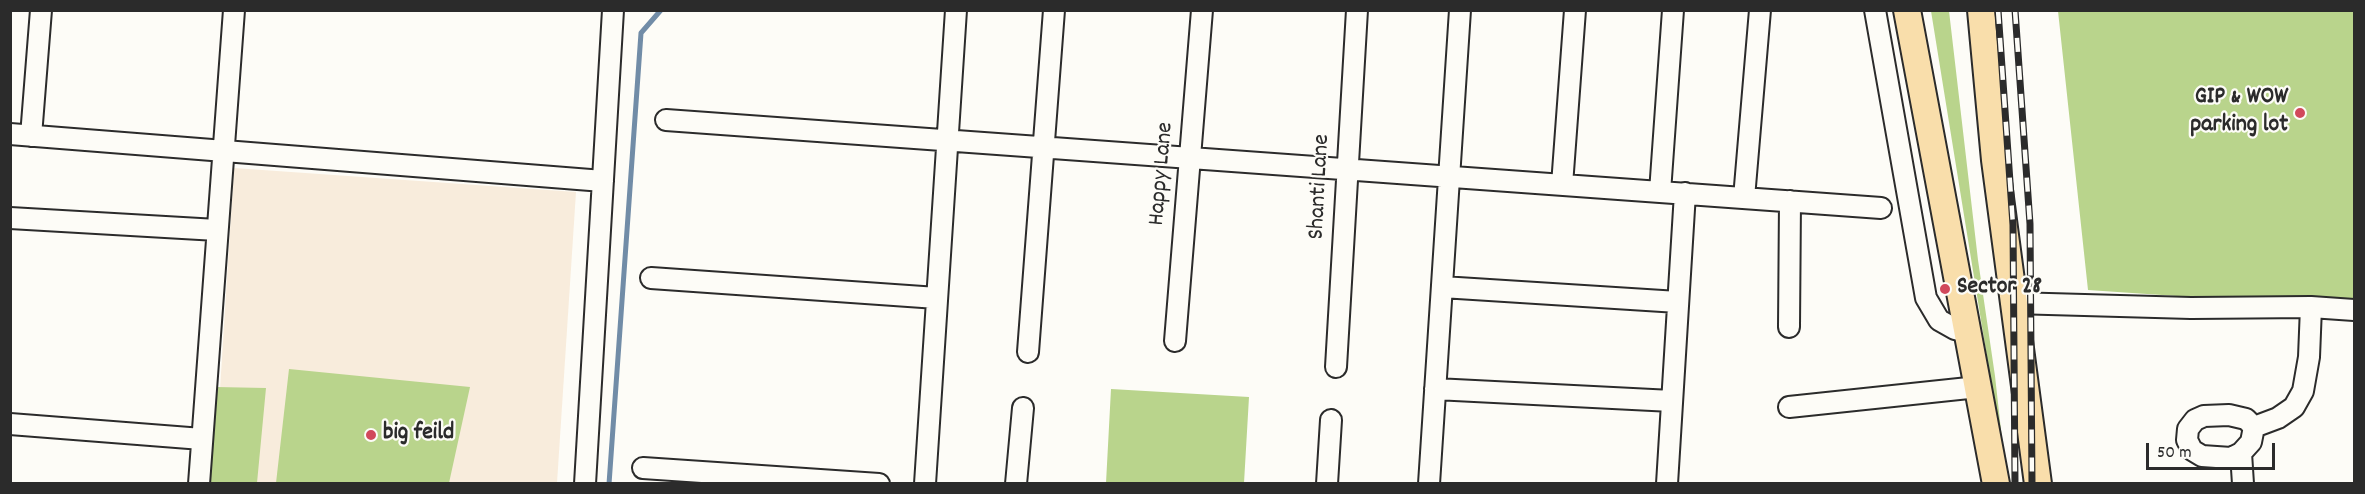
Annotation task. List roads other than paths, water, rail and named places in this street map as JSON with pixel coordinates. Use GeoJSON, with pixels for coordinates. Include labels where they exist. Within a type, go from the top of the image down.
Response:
{"type":"FeatureCollection","features":[{"type":"Feature","properties":{"kind":"main road"},"geometry":{"type":"LineString","coordinates":[[1907,10],[1995,483]]}},
{"type":"Feature","properties":{"kind":"main road"},"geometry":{"type":"LineString","coordinates":[[1982,10],[1995,160],[2013,303],[2027,388],[2047,483]]}},
{"type":"Feature","properties":{"kind":"main road"},"geometry":{"type":"LineString","coordinates":[[2027,388],[2038,483]]}},
{"type":"Feature","properties":{"kind":"street"},"geometry":{"type":"LineString","coordinates":[[31,136],[41,10]]}},
{"type":"Feature","properties":{"kind":"street"},"geometry":{"type":"LineString","coordinates":[[199,483],[234,10]]}},
{"type":"Feature","properties":{"kind":"street"},"geometry":{"type":"LineString","coordinates":[[585,483],[613,10]]}},
{"type":"Feature","properties":{"kind":"street"},"geometry":{"type":"LineString","coordinates":[[925,483],[956,10]]}},
{"type":"Feature","properties":{"kind":"street"},"geometry":{"type":"LineString","coordinates":[[1028,352],[1054,10]]}},
{"type":"Feature","properties":{"kind":"street","name":"Happy Lane"},"geometry":{"type":"LineString","coordinates":[[1176,341],[1202,10]]}},
{"type":"Feature","properties":{"kind":"street","name":"Shanti Lane"},"geometry":{"type":"LineString","coordinates":[[1336,367],[1357,10]]}},
{"type":"Feature","properties":{"kind":"street"},"geometry":{"type":"LineString","coordinates":[[1429,483],[1460,10]]}},
{"type":"Feature","properties":{"kind":"street"},"geometry":{"type":"LineString","coordinates":[[1562,184],[1575,10]]}},
{"type":"Feature","properties":{"kind":"street"},"geometry":{"type":"LineString","coordinates":[[1660,192],[1673,10]]}},
{"type":"Feature","properties":{"kind":"street"},"geometry":{"type":"LineString","coordinates":[[1743,198],[1760,10]]}},
{"type":"Feature","properties":{"kind":"street"},"geometry":{"type":"LineString","coordinates":[[1875,10],[1926,298],[1939,321],[1955,329],[1968,332]]}},
{"type":"Feature","properties":{"kind":"street"},"geometry":{"type":"LineString","coordinates":[[666,120],[1881,208]]}},
{"type":"Feature","properties":{"kind":"street"},"geometry":{"type":"LineString","coordinates":[[10,134],[603,181]]}},
{"type":"Feature","properties":{"kind":"street"},"geometry":{"type":"LineString","coordinates":[[1667,483],[1685,194]]}},
{"type":"Feature","properties":{"kind":"street"},"geometry":{"type":"LineString","coordinates":[[1789,327],[1790,201]]}},
{"type":"Feature","properties":{"kind":"street"},"geometry":{"type":"LineString","coordinates":[[10,218],[217,230]]}},
{"type":"Feature","properties":{"kind":"street"},"geometry":{"type":"LineString","coordinates":[[651,278],[937,298]]}},
{"type":"Feature","properties":{"kind":"street"},"geometry":{"type":"LineString","coordinates":[[1442,287],[1678,302]]}},
{"type":"Feature","properties":{"kind":"street"},"geometry":{"type":"LineString","coordinates":[[2013,303],[2191,308],[2311,307],[2355,310]]}},
{"type":"Feature","properties":{"kind":"street"},"geometry":{"type":"LineString","coordinates":[[2254,427],[2278,418],[2294,407],[2303,391],[2309,357],[2311,307]]}},
{"type":"Feature","properties":{"kind":"street"},"geometry":{"type":"LineString","coordinates":[[1789,407],[1978,387]]}},
{"type":"Feature","properties":{"kind":"street"},"geometry":{"type":"LineString","coordinates":[[1435,389],[1672,401]]}},
{"type":"Feature","properties":{"kind":"street"},"geometry":{"type":"LineString","coordinates":[[1016,483],[1023,408]]}},
{"type":"Feature","properties":{"kind":"street"},"geometry":{"type":"LineString","coordinates":[[2229,415],[2246,419],[2254,427],[2250,442],[2241,453],[2230,458],[2202,456],[2192,450],[2187,440],[2188,429],[2195,420],[2204,416],[2229,415]]}},
{"type":"Feature","properties":{"kind":"street"},"geometry":{"type":"LineString","coordinates":[[1327,483],[1331,420]]}},
{"type":"Feature","properties":{"kind":"street"},"geometry":{"type":"LineString","coordinates":[[10,424],[202,439]]}},
{"type":"Feature","properties":{"kind":"street"},"geometry":{"type":"LineString","coordinates":[[2241,453],[2242,483]]}},
{"type":"Feature","properties":{"kind":"street"},"geometry":{"type":"LineString","coordinates":[[643,468],[879,483]]}},
{"type":"Feature","properties":{"kind":"waterway"},"geometry":{"type":"LineString","coordinates":[[609,484],[641,33],[661,10]]}},
{"type":"Feature","properties":{"kind":"railway"},"geometry":{"type":"LineString","coordinates":[[1998,10],[2013,225],[2015,484]]}},
{"type":"Feature","properties":{"kind":"railway"},"geometry":{"type":"LineString","coordinates":[[2015,10],[2030,224],[2032,484]]}},
{"type":"Feature","properties":{"kind":"place","name":"GIP & WOW parking lot"},"geometry":{"type":"Point","coordinates":[2300,113]}},
{"type":"Feature","properties":{"kind":"place","name":"Sector 28"},"geometry":{"type":"Point","coordinates":[1945,289]}},
{"type":"Feature","properties":{"kind":"place","name":"big feild"},"geometry":{"type":"Point","coordinates":[371,435]}}]}
